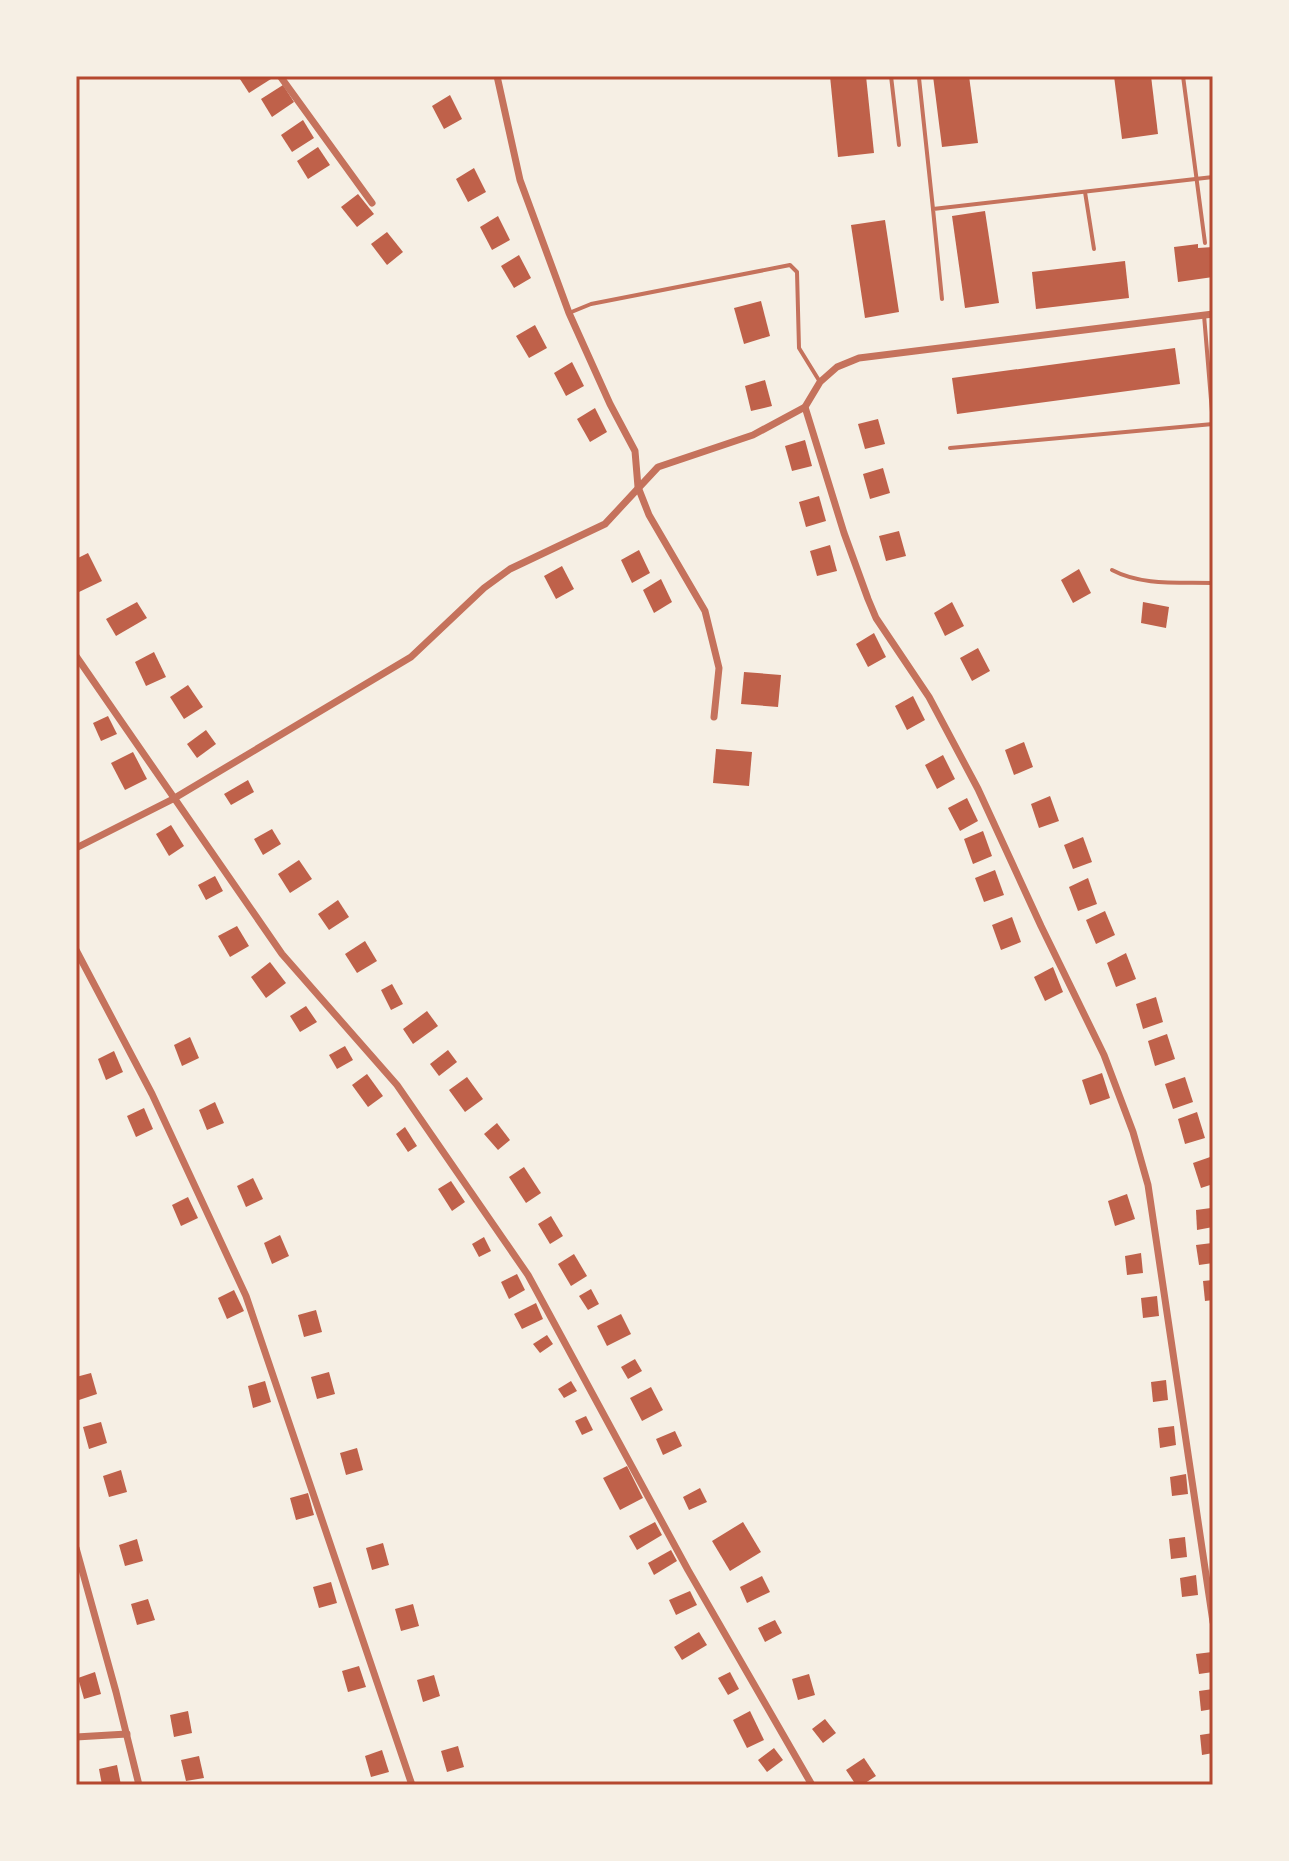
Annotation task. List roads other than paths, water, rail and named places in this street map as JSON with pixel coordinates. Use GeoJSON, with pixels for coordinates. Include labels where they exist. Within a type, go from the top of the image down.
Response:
{"type":"FeatureCollection","features":[{"type":"Feature","properties":{"kind":"street"},"geometry":{"type":"LineString","coordinates":[[280,76],[372,203]]}},
{"type":"Feature","properties":{"kind":"street"},"geometry":{"type":"LineString","coordinates":[[497,76],[520,180],[569,313],[635,451],[638,487],[649,515],[705,611],[719,668],[714,717]]}},
{"type":"Feature","properties":{"kind":"street"},"geometry":{"type":"LineString","coordinates":[[76,848],[173,799],[411,657],[484,588],[510,569],[605,524],[658,467],[753,435],[805,407],[820,382],[837,367],[859,358],[1209,314]]}},
{"type":"Feature","properties":{"kind":"street"},"geometry":{"type":"LineString","coordinates":[[805,407],[844,533],[876,618],[929,697],[978,789],[1104,1055],[1133,1132],[1148,1185],[1213,1622]]}},
{"type":"Feature","properties":{"kind":"street"},"geometry":{"type":"LineString","coordinates":[[76,656],[282,954],[397,1085],[528,1275],[688,1570],[812,1785]]}},
{"type":"Feature","properties":{"kind":"street"},"geometry":{"type":"LineString","coordinates":[[76,950],[152,1094],[246,1296],[412,1785]]}},
{"type":"Feature","properties":{"kind":"street"},"geometry":{"type":"LineString","coordinates":[[76,1548],[139,1785]]}},
{"type":"Feature","properties":{"kind":"street"},"geometry":{"type":"LineString","coordinates":[[76,1737],[127,1734]]}},
{"type":"Feature","properties":{"kind":"lane"},"geometry":{"type":"LineString","coordinates":[[891,76],[899,145]]}},
{"type":"Feature","properties":{"kind":"lane"},"geometry":{"type":"LineString","coordinates":[[1183,76],[1205,243]]}},
{"type":"Feature","properties":{"kind":"lane"},"geometry":{"type":"LineString","coordinates":[[919,78],[942,299]]}},
{"type":"Feature","properties":{"kind":"lane"},"geometry":{"type":"LineString","coordinates":[[933,209],[1213,177]]}},
{"type":"Feature","properties":{"kind":"lane"},"geometry":{"type":"LineString","coordinates":[[1085,192],[1094,249]]}},
{"type":"Feature","properties":{"kind":"lane"},"geometry":{"type":"LineString","coordinates":[[569,313],[591,304],[790,265],[797,272],[799,348],[820,382]]}},
{"type":"Feature","properties":{"kind":"lane"},"geometry":{"type":"LineString","coordinates":[[950,448],[1213,426],[1209,314]]}},
{"type":"Feature","properties":{"kind":"lane"},"geometry":{"type":"LineString","coordinates":[[1112,570],[1144,581],[1213,583]]}}]}
